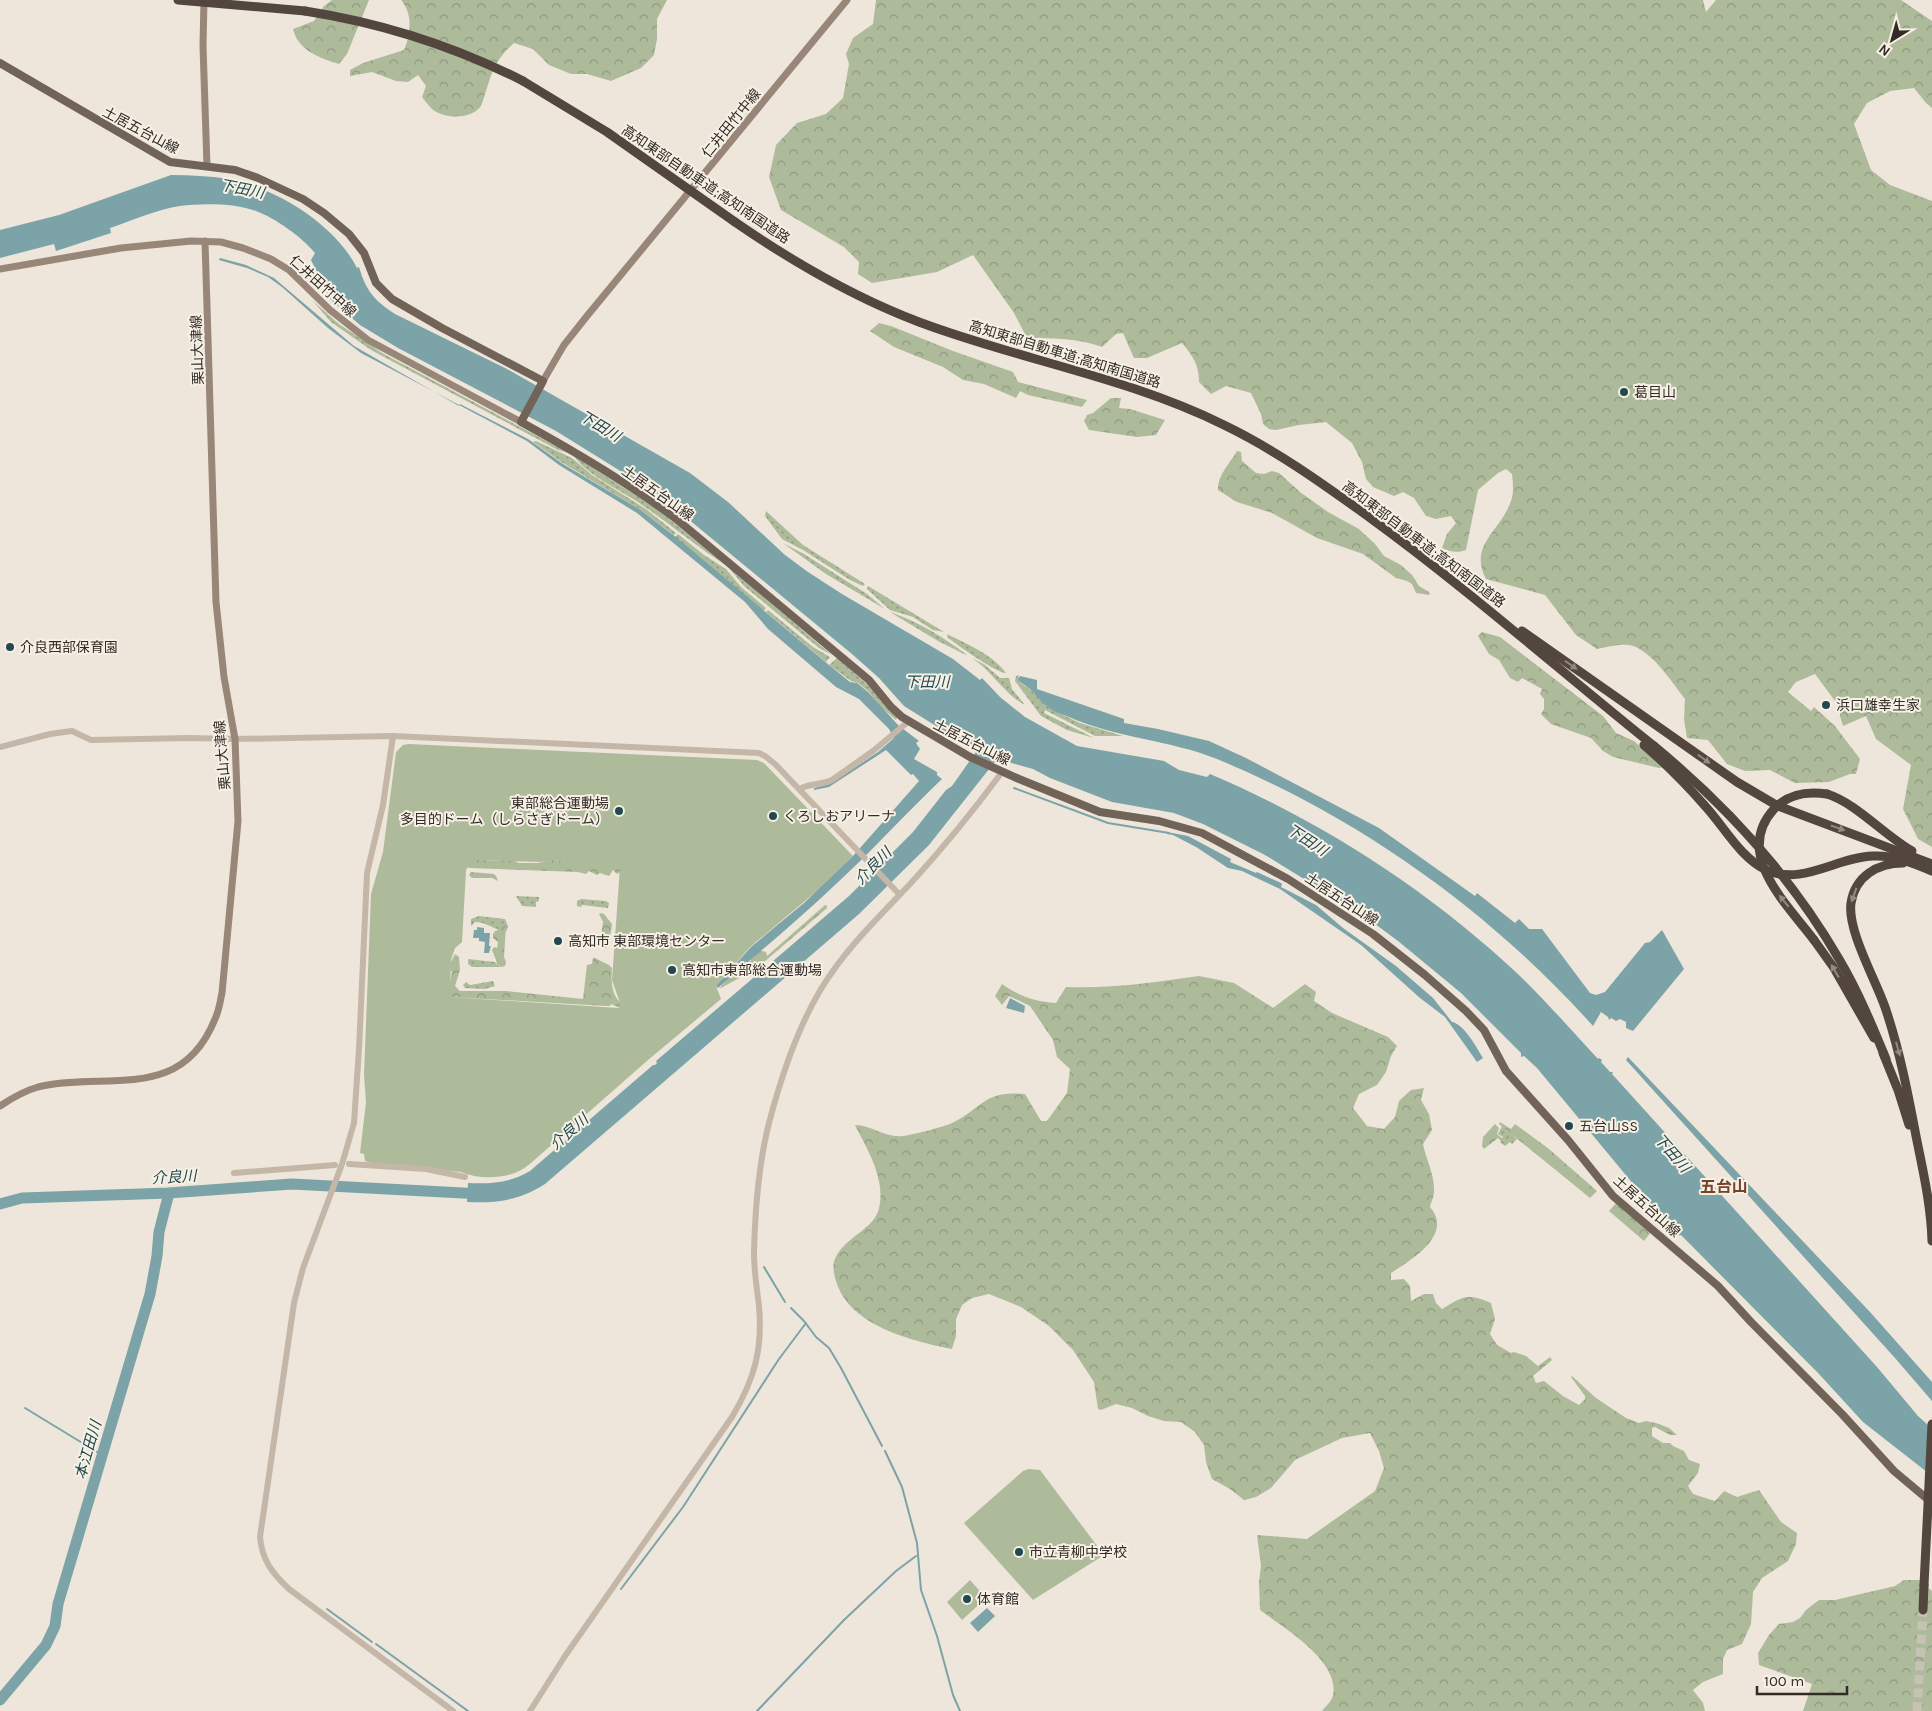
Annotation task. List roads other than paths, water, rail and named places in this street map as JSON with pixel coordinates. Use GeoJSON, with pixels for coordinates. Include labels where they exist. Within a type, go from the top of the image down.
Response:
{"type":"FeatureCollection","features":[{"type":"Feature","properties":{"kind":"highway","name":"高知東部自動車道;高知南国道路"},"geometry":{"type":"LineString","coordinates":[[178,0],[305,11],[369,23],[419,36],[465,53],[524,81],[586,118],[735,222],[831,282],[890,311],[951,333],[1150,393],[1224,425],[1258,443],[1316,480],[1434,565],[1474,597],[1718,801],[1758,845],[1797,894],[1840,960],[1870,1020],[1905,1113],[1917,1154],[1932,1250]]}},
{"type":"Feature","properties":{"kind":"highway"},"geometry":{"type":"LineString","coordinates":[[1474,597],[1737,782],[1766,800],[1890,852],[1931,867]]}},
{"type":"Feature","properties":{"kind":"highway"},"geometry":{"type":"LineString","coordinates":[[1653,748],[1704,804],[1743,852],[1758,865],[1777,874],[1806,873],[1857,858],[1890,852]]}},
{"type":"Feature","properties":{"kind":"highway"},"geometry":{"type":"LineString","coordinates":[[1886,1059],[1834,968],[1771,884],[1762,865],[1758,849],[1764,823],[1774,808],[1789,798],[1807,792],[1827,794],[1842,800],[1890,852],[1903,863],[1931,867]]}},
{"type":"Feature","properties":{"kind":"highway"},"geometry":{"type":"LineString","coordinates":[[1890,852],[1861,880],[1853,896],[1851,912],[1855,930],[1883,1001],[1900,1055],[1926,1183],[1932,1241]]}},
{"type":"Feature","properties":{"kind":"highway"},"geometry":{"type":"LineString","coordinates":[[1923,1610],[1932,1424]]}},
{"type":"Feature","properties":{"kind":"main road"},"geometry":{"type":"LineString","coordinates":[[204,0],[203,46],[207,166]]}},
{"type":"Feature","properties":{"kind":"main road","name":"仁井田竹中線"},"geometry":{"type":"LineString","coordinates":[[544,380],[564,345],[587,316],[847,0]]}},
{"type":"Feature","properties":{"kind":"main road","name":"土居五台山線"},"geometry":{"type":"LineString","coordinates":[[0,63],[170,162],[242,172],[308,202],[349,234],[364,253],[376,283],[392,299],[442,328],[544,380]]}},
{"type":"Feature","properties":{"kind":"main road","name":"仁井田竹中線"},"geometry":{"type":"LineString","coordinates":[[0,269],[121,248],[205,241],[243,248],[280,264],[297,276],[330,310],[368,340],[521,420]]}},
{"type":"Feature","properties":{"kind":"main road","name":"栗山大津線"},"geometry":{"type":"LineString","coordinates":[[0,1106],[12,1097],[38,1088],[62,1084],[140,1080],[177,1068],[194,1054],[206,1039],[216,1018],[222,993],[238,821],[235,740],[224,677],[216,602],[205,241]]}},
{"type":"Feature","properties":{"kind":"main road"},"geometry":{"type":"LineString","coordinates":[[521,420],[544,380]]}},
{"type":"Feature","properties":{"kind":"main road","name":"土居五台山線"},"geometry":{"type":"LineString","coordinates":[[521,420],[650,499],[675,518],[869,680],[906,723],[998,770],[1100,812],[1159,821],[1202,833],[1288,879],[1373,934],[1446,993],[1484,1030],[1506,1071],[1568,1140],[1619,1202],[1718,1286],[1842,1414],[1894,1471],[1932,1503]]}},
{"type":"Feature","properties":{"kind":"street"},"geometry":{"type":"LineString","coordinates":[[800,789],[832,780],[906,723]]}},
{"type":"Feature","properties":{"kind":"street"},"geometry":{"type":"LineString","coordinates":[[0,747],[50,734],[72,731],[91,740],[189,738],[235,740],[393,736],[758,753],[768,758],[800,789],[900,894]]}},
{"type":"Feature","properties":{"kind":"street"},"geometry":{"type":"LineString","coordinates":[[393,736],[383,805],[366,873],[354,1124],[351,1139],[303,1268],[294,1303],[260,1529],[262,1553],[269,1568],[289,1589],[453,1711]]}},
{"type":"Feature","properties":{"kind":"street"},"geometry":{"type":"LineString","coordinates":[[530,1711],[565,1656],[744,1397],[758,1360],[760,1344],[754,1254],[755,1208],[759,1165],[778,1093],[804,1021],[821,988],[850,948],[945,844],[998,770]]}},
{"type":"Feature","properties":{"kind":"street"},"geometry":{"type":"LineString","coordinates":[[234,1173],[335,1164]]}},
{"type":"Feature","properties":{"kind":"street"},"geometry":{"type":"LineString","coordinates":[[349,1164],[426,1169],[465,1177]]}},
{"type":"Feature","properties":{"kind":"water","name":"下田川"},"geometry":{"type":"Polygon","coordinates":[[[171,175],[193,175],[229,179],[266,191],[302,210],[334,237],[347,252],[357,268],[359,267],[372,295],[395,314],[507,369],[690,473],[728,502],[785,555],[808,572],[953,659],[980,680],[982,678],[1000,697],[1025,717],[1077,746],[1164,761],[1179,770],[1207,777],[1210,774],[1293,814],[1374,861],[1412,887],[1485,945],[1550,1006],[1598,1059],[1602,1060],[1601,1062],[1610,1072],[1613,1072],[1612,1074],[1877,1367],[1918,1416],[1929,1426],[1932,1476],[1863,1422],[1819,1374],[1681,1235],[1678,1236],[1679,1234],[1644,1197],[1537,1068],[1524,1056],[1521,1057],[1521,1053],[1461,993],[1398,941],[1367,918],[1265,855],[1203,824],[1174,813],[1112,802],[1050,778],[1033,769],[997,759],[929,845],[859,914],[545,1184],[526,1194],[507,1200],[467,1202],[468,1183],[500,1182],[530,1171],[849,896],[913,832],[946,790],[952,786],[978,749],[963,743],[904,706],[879,678],[852,654],[659,495],[556,431],[398,348],[360,325],[331,300],[311,260],[315,253],[310,247],[280,223],[263,214],[248,208],[229,205],[198,204],[180,206],[154,212],[110,228],[111,233],[56,251],[54,244],[0,258],[0,230],[59,215],[171,175]]]}},
{"type":"Feature","properties":{"kind":"water"},"geometry":{"type":"Polygon","coordinates":[[[220,258],[246,265],[274,278],[354,346],[434,391],[361,353],[328,328],[268,277],[247,268],[219,260],[220,258]]]}},
{"type":"Feature","properties":{"kind":"water"},"geometry":{"type":"Polygon","coordinates":[[[459,405],[528,439],[563,464],[639,509],[676,537],[850,682],[857,683],[868,692],[898,725],[919,741],[916,743],[920,749],[914,759],[937,772],[937,775],[942,779],[835,885],[718,988],[716,986],[751,947],[804,903],[853,856],[919,781],[886,750],[829,787],[814,790],[814,788],[830,784],[878,752],[894,738],[889,729],[859,699],[836,687],[768,629],[745,602],[637,513],[559,465],[527,441],[459,405]]]}},
{"type":"Feature","properties":{"kind":"water"},"geometry":{"type":"Polygon","coordinates":[[[1020,676],[1037,680],[1037,689],[1124,719],[1124,723],[1209,741],[1246,758],[1379,828],[1475,896],[1477,893],[1515,923],[1519,919],[1529,929],[1542,929],[1590,993],[1596,995],[1605,992],[1645,943],[1650,942],[1662,930],[1684,969],[1633,1031],[1626,1028],[1626,1022],[1620,1019],[1616,1021],[1611,1018],[1609,1020],[1601,1012],[1593,1026],[1511,944],[1420,871],[1372,839],[1322,809],[1217,759],[1181,747],[1105,730],[1057,712],[1045,705],[1017,680],[1020,676]]]}},
{"type":"Feature","properties":{"kind":"water"},"geometry":{"type":"Polygon","coordinates":[[[1167,832],[1188,836],[1231,859],[1230,862],[1281,883],[1281,887],[1316,905],[1343,928],[1396,966],[1433,998],[1452,1022],[1466,1032],[1483,1058],[1477,1062],[1445,1017],[1420,998],[1361,945],[1280,889],[1242,871],[1228,868],[1196,847],[1173,835],[1167,834],[1167,832]]]}},
{"type":"Feature","properties":{"kind":"water"},"geometry":{"type":"Polygon","coordinates":[[[477,927],[484,928],[484,933],[490,933],[489,946],[491,946],[489,953],[484,953],[485,942],[479,941],[479,938],[473,938],[474,930],[477,930],[477,927]]]}},
{"type":"Feature","properties":{"kind":"water"},"geometry":{"type":"Polygon","coordinates":[[[1010,998],[1025,1006],[1024,1013],[1006,1008],[1010,998]]]}},
{"type":"Feature","properties":{"kind":"water"},"geometry":{"type":"Polygon","coordinates":[[[1628,1057],[1870,1312],[1932,1382],[1932,1401],[1626,1060],[1628,1057]]]}},
{"type":"Feature","properties":{"kind":"water"},"geometry":{"type":"Polygon","coordinates":[[[987,1608],[995,1616],[978,1632],[970,1623],[987,1608]]]}},
{"type":"Feature","properties":{"kind":"waterway"},"geometry":{"type":"LineString","coordinates":[[1014,788],[1108,823],[1169,833]]}},
{"type":"Feature","properties":{"kind":"waterway","name":"介良川"},"geometry":{"type":"LineString","coordinates":[[0,1204],[22,1198],[169,1193],[292,1184],[482,1194]]}},
{"type":"Feature","properties":{"kind":"waterway","name":"本江田川"},"geometry":{"type":"LineString","coordinates":[[0,1700],[46,1645],[55,1626],[58,1604],[150,1294],[159,1232],[169,1193]]}},
{"type":"Feature","properties":{"kind":"waterway"},"geometry":{"type":"LineString","coordinates":[[764,1267],[785,1302]]}},
{"type":"Feature","properties":{"kind":"waterway"},"geometry":{"type":"LineString","coordinates":[[791,1308],[816,1337],[829,1348],[882,1446]]}},
{"type":"Feature","properties":{"kind":"waterway"},"geometry":{"type":"LineString","coordinates":[[621,1589],[683,1507],[779,1359],[806,1323]]}},
{"type":"Feature","properties":{"kind":"waterway"},"geometry":{"type":"LineString","coordinates":[[25,1408],[102,1455]]}},
{"type":"Feature","properties":{"kind":"waterway"},"geometry":{"type":"LineString","coordinates":[[885,1451],[902,1487],[917,1543],[921,1590],[937,1636],[953,1695],[960,1711]]}},
{"type":"Feature","properties":{"kind":"waterway"},"geometry":{"type":"LineString","coordinates":[[757,1711],[844,1620],[896,1571],[916,1556]]}},
{"type":"Feature","properties":{"kind":"waterway"},"geometry":{"type":"LineString","coordinates":[[327,1609],[372,1642]]}},
{"type":"Feature","properties":{"kind":"waterway"},"geometry":{"type":"LineString","coordinates":[[376,1644],[468,1711]]}},
{"type":"Feature","properties":{"kind":"tunnel"},"geometry":{"type":"LineString","coordinates":[[1917,1711],[1923,1610]]}},
{"type":"Feature","properties":{"kind":"place","name":"葛目山"},"geometry":{"type":"Point","coordinates":[1624,392]}},
{"type":"Feature","properties":{"kind":"place","name":"介良西部保育園"},"geometry":{"type":"Point","coordinates":[10,647]}},
{"type":"Feature","properties":{"kind":"place","name":"浜口雄幸生家"},"geometry":{"type":"Point","coordinates":[1826,705]}},
{"type":"Feature","properties":{"kind":"place","name":"東部総合運動場 多目的ドーム（しらさぎドーム）"},"geometry":{"type":"Point","coordinates":[619,811]}},
{"type":"Feature","properties":{"kind":"place","name":"くろしおアリーナ"},"geometry":{"type":"Point","coordinates":[773,816]}},
{"type":"Feature","properties":{"kind":"place","name":"高知市 東部環境センター"},"geometry":{"type":"Point","coordinates":[558,941]}},
{"type":"Feature","properties":{"kind":"place","name":"高知市東部総合運動場"},"geometry":{"type":"Point","coordinates":[672,970]}},
{"type":"Feature","properties":{"kind":"place","name":"五台山SS"},"geometry":{"type":"Point","coordinates":[1569,1126]}},
{"type":"Feature","properties":{"kind":"place","name":"市立青柳中学校"},"geometry":{"type":"Point","coordinates":[1019,1552]}},
{"type":"Feature","properties":{"kind":"place","name":"体育館"},"geometry":{"type":"Point","coordinates":[967,1599]}},
{"type":"Feature","properties":{"kind":"district","name":"五台山"},"geometry":{"type":"Point","coordinates":[1724,1186]}}]}
